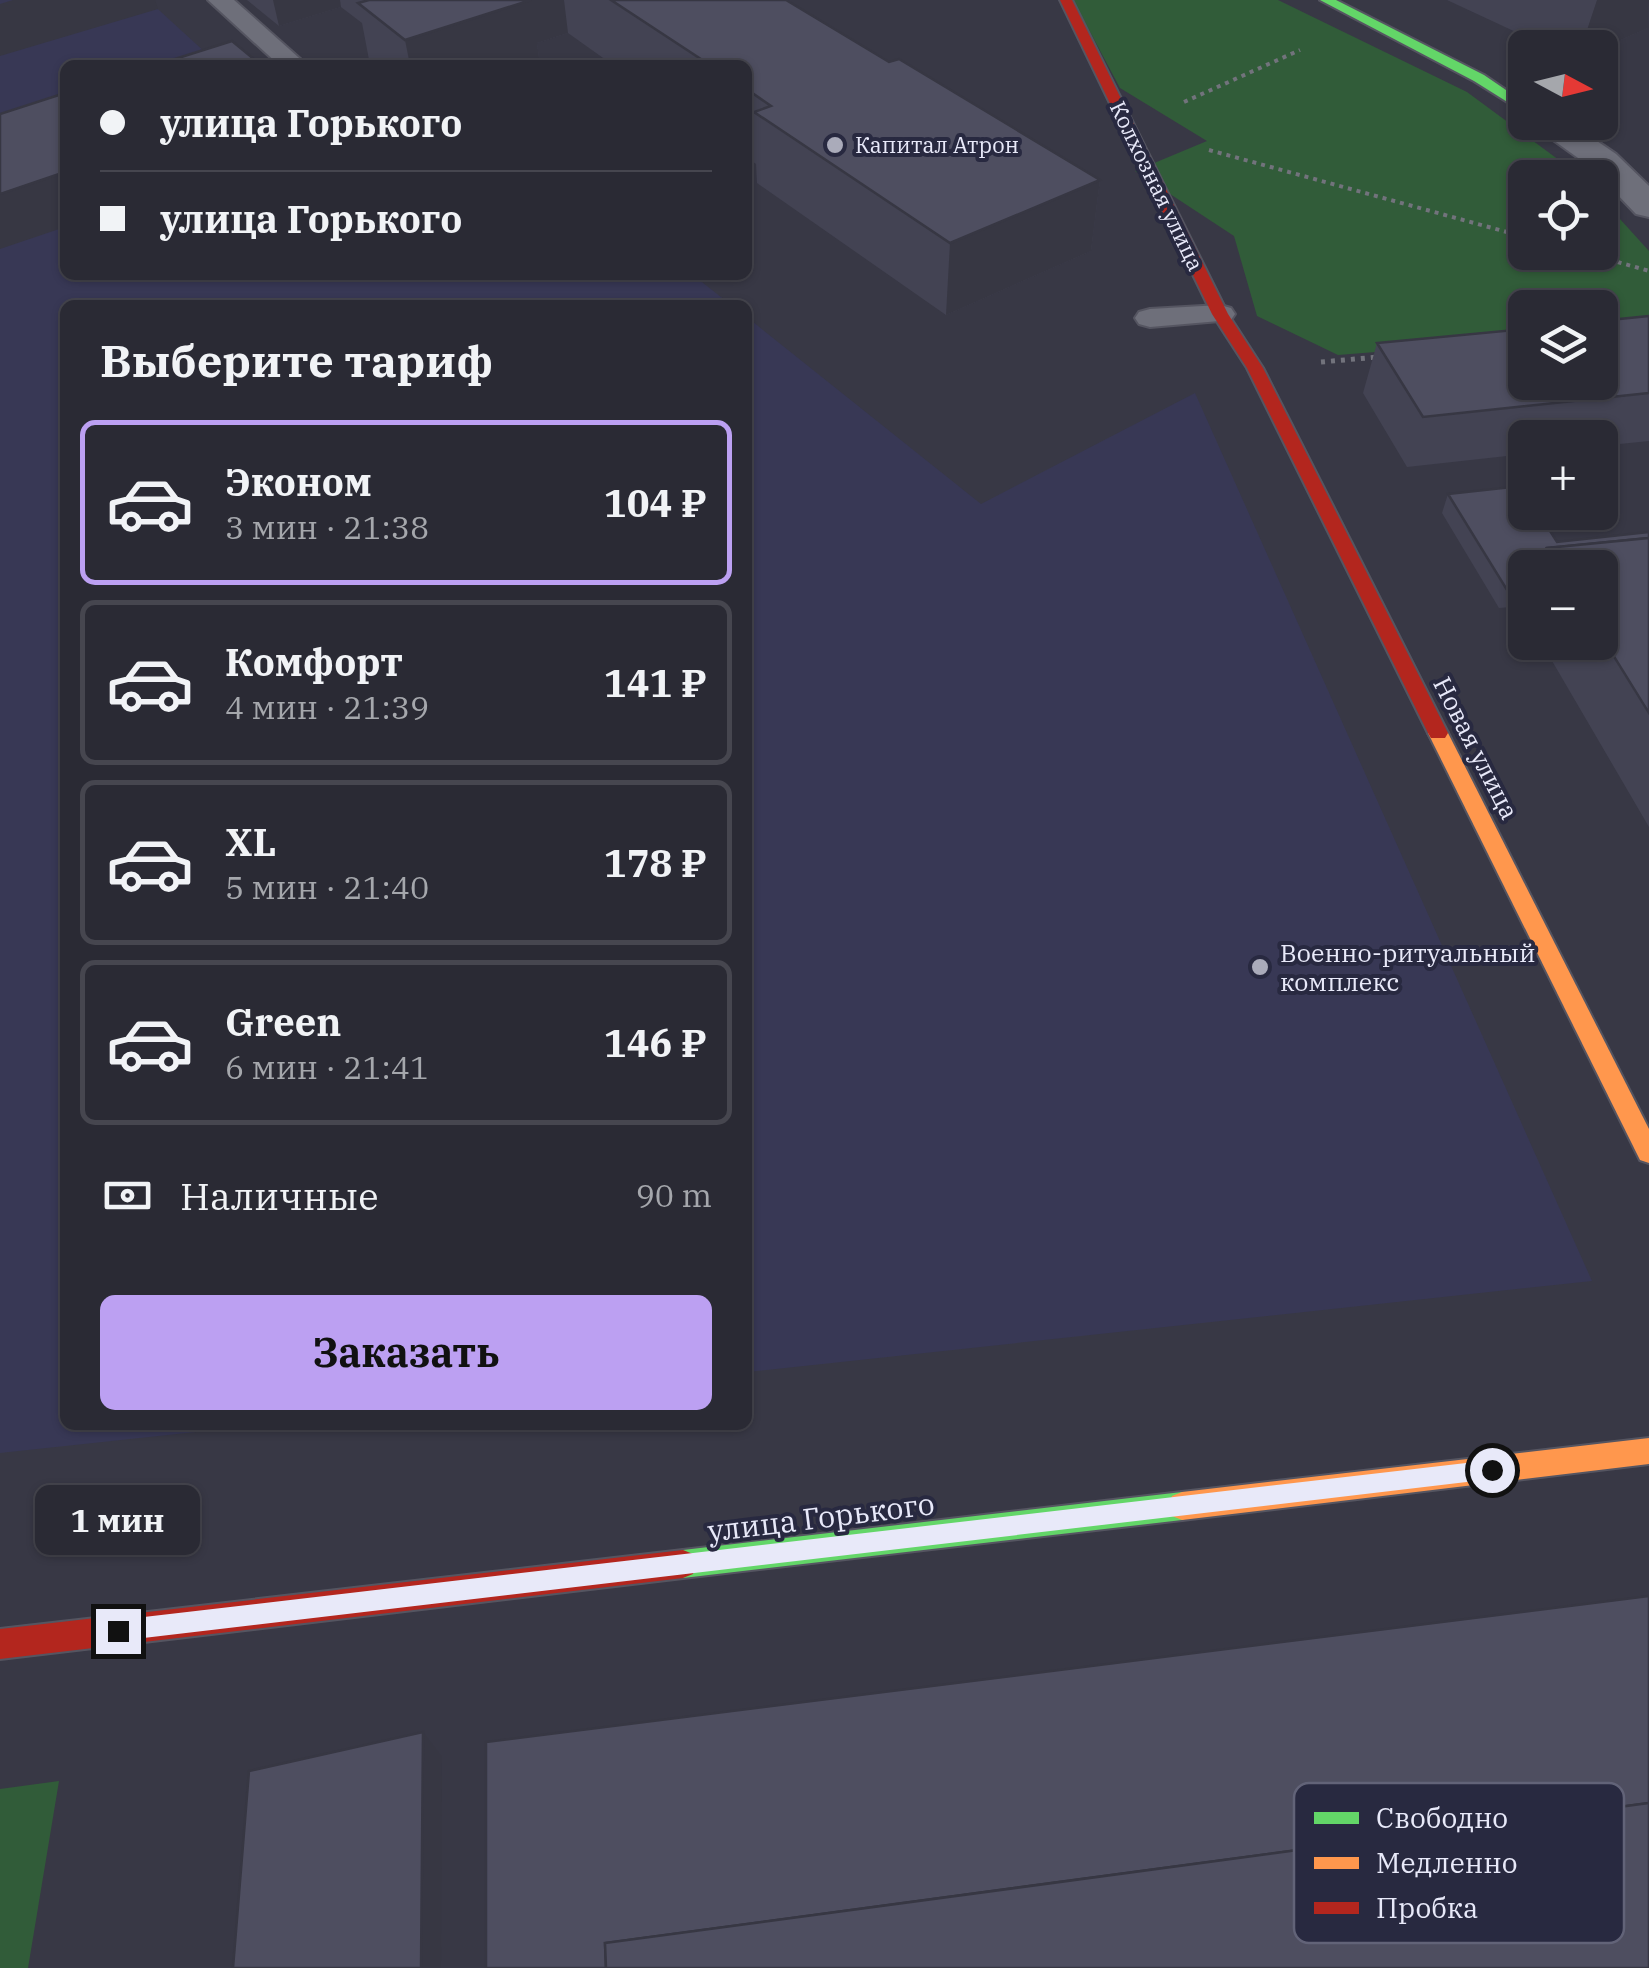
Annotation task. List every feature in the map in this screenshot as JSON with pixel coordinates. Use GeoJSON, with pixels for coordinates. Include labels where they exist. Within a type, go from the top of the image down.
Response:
{"type":"FeatureCollection","features":[{"type":"Feature","properties":{"kind":"street","name":"Колхозная улица"},"geometry":{"type":"LineString","coordinates":[[1066,0],[1220,314],[1255,368]]}},
{"type":"Feature","properties":{"kind":"street"},"geometry":{"type":"LineString","coordinates":[[1326,0],[1479,78],[1508,98]]}},
{"type":"Feature","properties":{"kind":"street"},"geometry":{"type":"LineString","coordinates":[[1572,140],[1604,162],[1649,206]]}},
{"type":"Feature","properties":{"kind":"street","name":"Новая улица"},"geometry":{"type":"LineString","coordinates":[[1255,368],[1649,1153]]}},
{"type":"Feature","properties":{"kind":"street","name":"улица Горького"},"geometry":{"type":"LineString","coordinates":[[0,1644],[1649,1451]]}},
{"type":"Feature","properties":{"kind":"lane"},"geometry":{"type":"LineString","coordinates":[[220,0],[288,60]]}},
{"type":"Feature","properties":{"kind":"lane"},"geometry":{"type":"LineString","coordinates":[[1150,318],[1220,314]]}},
{"type":"Feature","properties":{"kind":"path"},"geometry":{"type":"LineString","coordinates":[[1178,104],[1368,21]]}},
{"type":"Feature","properties":{"kind":"path"},"geometry":{"type":"LineString","coordinates":[[1198,146],[1508,231]]}},
{"type":"Feature","properties":{"kind":"path"},"geometry":{"type":"LineString","coordinates":[[1618,262],[1649,271]]}},
{"type":"Feature","properties":{"kind":"path"},"geometry":{"type":"LineString","coordinates":[[1255,368],[1394,356]]}},
{"type":"Feature","properties":{"kind":"shaded area"},"geometry":{"type":"Polygon","coordinates":[[[0,0],[148,0],[214,60],[60,60],[60,280],[699,280],[725,300],[60,300],[60,1430],[214,1430],[0,1453],[0,0]]]}},
{"type":"Feature","properties":{"kind":"shaded area"},"geometry":{"type":"Polygon","coordinates":[[[752,321],[981,504],[1195,393],[1592,1281],[752,1372],[752,321]]]}},
{"type":"Feature","properties":{"kind":"green space"},"geometry":{"type":"Polygon","coordinates":[[[1073,0],[1278,0],[1467,92],[1508,122],[1508,140],[1532,140],[1559,160],[1508,160],[1508,270],[1618,270],[1618,217],[1649,251],[1649,331],[1618,333],[1618,290],[1508,290],[1508,341],[1338,355],[1257,316],[1234,236],[1135,171],[1207,141],[1120,88],[1073,0]]]}},
{"type":"Feature","properties":{"kind":"green space"},"geometry":{"type":"Polygon","coordinates":[[[59,1781],[28,1968],[0,1968],[0,1789],[59,1781]]]}},
{"type":"Feature","properties":{"kind":"building"},"geometry":{"type":"Polygon","coordinates":[[[531,0],[405,40],[358,3],[531,0]]]}},
{"type":"Feature","properties":{"kind":"building"},"geometry":{"type":"Polygon","coordinates":[[[611,0],[786,0],[889,62],[899,59],[1100,180],[950,243],[754,112],[771,106],[752,93],[752,60],[702,60],[611,0]]]}},
{"type":"Feature","properties":{"kind":"building"},"geometry":{"type":"Polygon","coordinates":[[[232,41],[255,60],[172,60],[232,41]]]}},
{"type":"Feature","properties":{"kind":"building"},"geometry":{"type":"Polygon","coordinates":[[[60,95],[60,174],[0,194],[0,114],[60,95]]]}},
{"type":"Feature","properties":{"kind":"building"},"geometry":{"type":"Polygon","coordinates":[[[1649,316],[1649,393],[1618,396],[1618,319],[1649,316]]]}},
{"type":"Feature","properties":{"kind":"building"},"geometry":{"type":"Polygon","coordinates":[[[1508,331],[1508,400],[1583,400],[1423,417],[1377,343],[1508,331]]]}},
{"type":"Feature","properties":{"kind":"building"},"geometry":{"type":"Polygon","coordinates":[[[1508,487],[1508,530],[1549,530],[1557,542],[1649,532],[1649,538],[1546,550],[1508,550],[1507,590],[1448,494],[1508,487]]]}},
{"type":"Feature","properties":{"kind":"building"},"geometry":{"type":"Polygon","coordinates":[[[1649,538],[1649,713],[1616,660],[1618,550],[1547,548],[1649,538]]]}},
{"type":"Feature","properties":{"kind":"building"},"geometry":{"type":"Polygon","coordinates":[[[1649,1596],[1649,1803],[1624,1806],[1624,1783],[1294,1783],[1294,1851],[605,1943],[606,1968],[486,1968],[486,1742],[1649,1596]]]}},
{"type":"Feature","properties":{"kind":"building"},"geometry":{"type":"Polygon","coordinates":[[[423,1732],[421,1968],[233,1968],[249,1771],[423,1732]]]}},
{"type":"Feature","properties":{"kind":"building"},"geometry":{"type":"Polygon","coordinates":[[[1649,1803],[1649,1968],[606,1968],[605,1943],[1294,1851],[1294,1943],[1624,1943],[1624,1806],[1649,1803]]]}},
{"type":"Feature","properties":{"kind":"traffic: fast"},"geometry":{"type":"LineString","coordinates":[[1326,0],[1479,78],[1508,98]]}},
{"type":"Feature","properties":{"kind":"traffic: fast"},"geometry":{"type":"LineString","coordinates":[[683,1564],[1182,1506]]}},
{"type":"Feature","properties":{"kind":"traffic: slow"},"geometry":{"type":"LineString","coordinates":[[1438,733],[1649,1153]]}},
{"type":"Feature","properties":{"kind":"traffic: slow"},"geometry":{"type":"LineString","coordinates":[[1182,1506],[1649,1451]]}},
{"type":"Feature","properties":{"kind":"traffic: jam"},"geometry":{"type":"LineString","coordinates":[[1066,0],[1220,314],[1255,368],[1438,733]]}},
{"type":"Feature","properties":{"kind":"traffic: jam"},"geometry":{"type":"LineString","coordinates":[[0,1644],[683,1564]]}},
{"type":"Feature","properties":{"kind":"place","name":"Капитал Атрон"},"geometry":{"type":"Point","coordinates":[835,145]}},
{"type":"Feature","properties":{"kind":"place","name":"Военно-ритуальный комплекс"},"geometry":{"type":"Point","coordinates":[1260,967]}},
{"type":"Feature","properties":{"kind":"route"},"geometry":{"type":"LineString","coordinates":[[118,1631],[1492,1470]]}}]}
